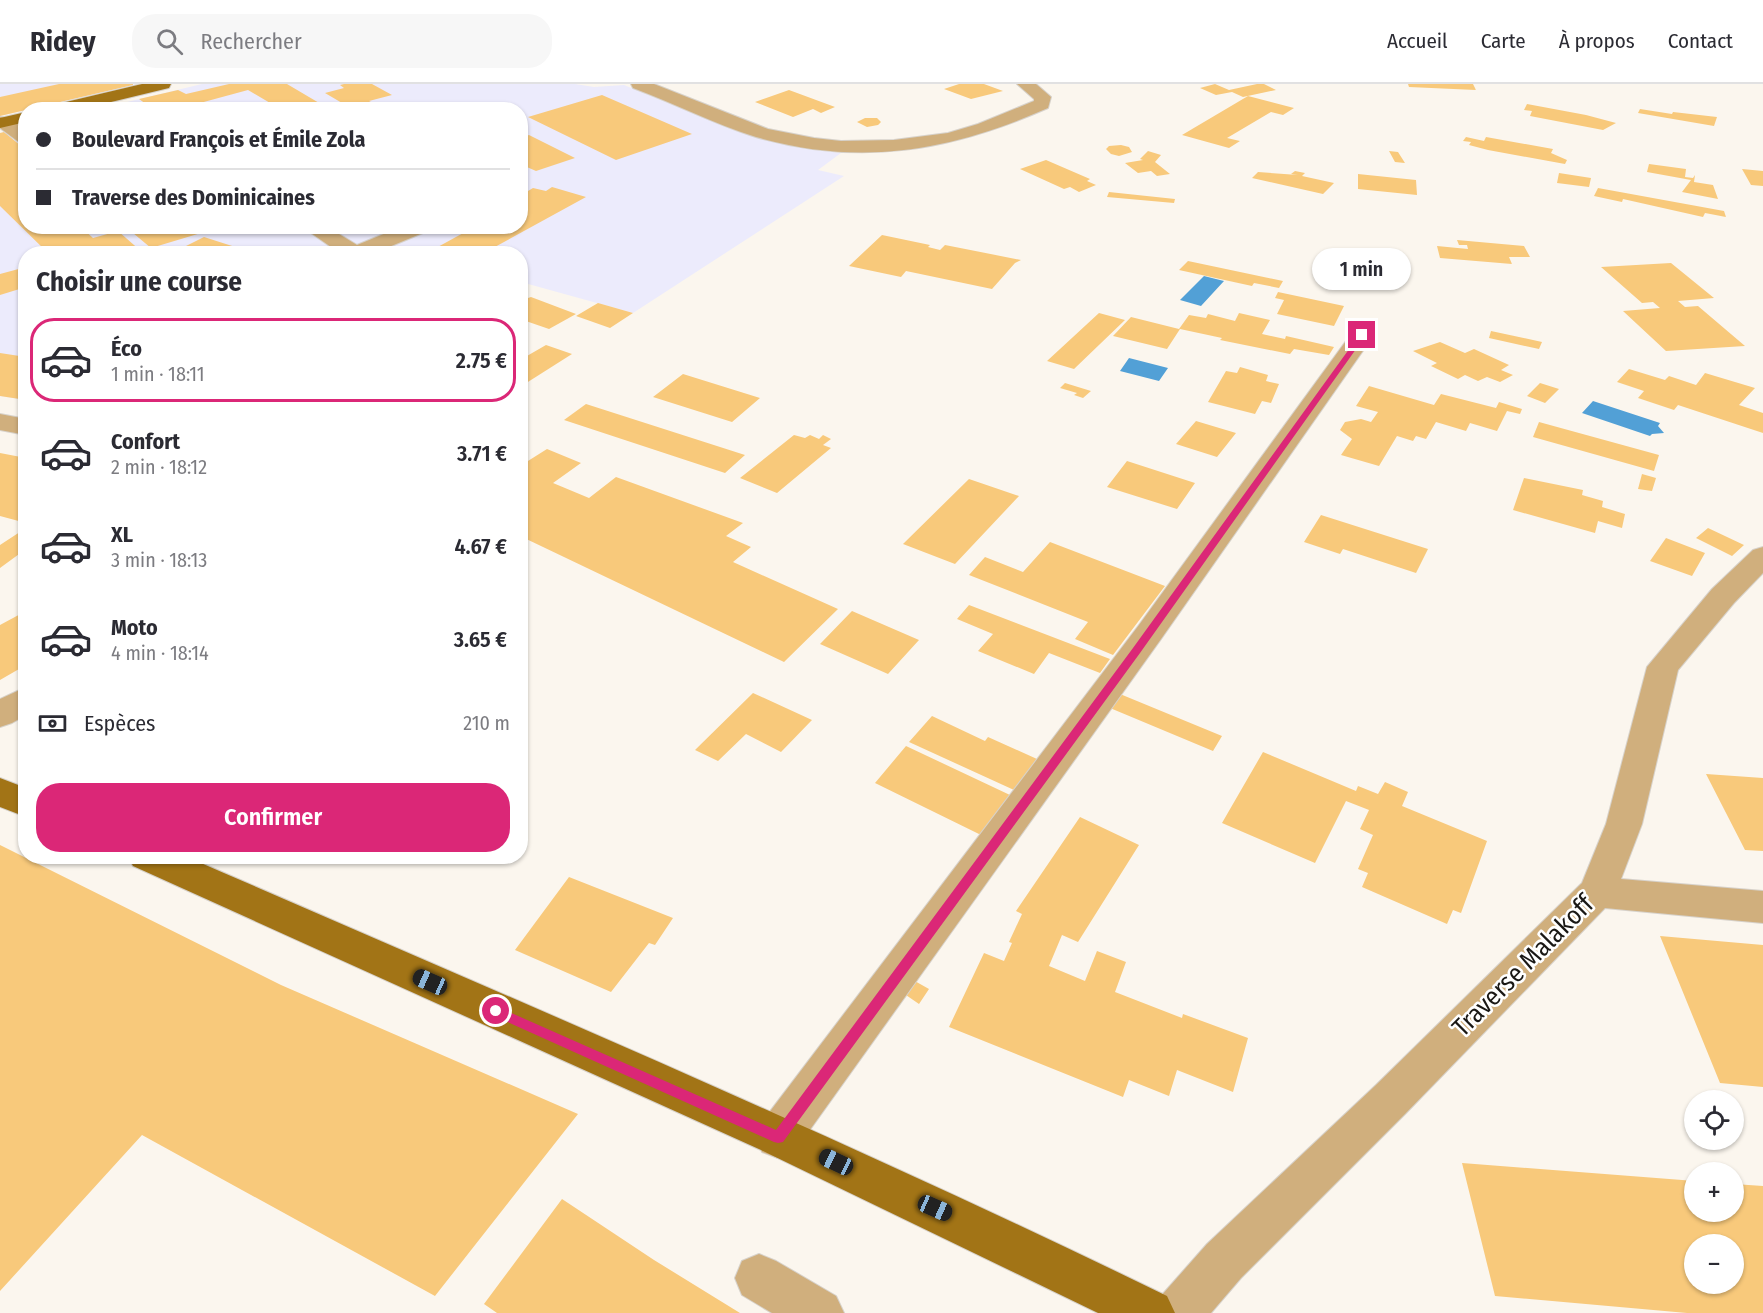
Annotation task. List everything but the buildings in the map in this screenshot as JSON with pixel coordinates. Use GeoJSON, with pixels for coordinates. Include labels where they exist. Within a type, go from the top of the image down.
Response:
{"type":"FeatureCollection","features":[{"type":"Feature","properties":{"kind":"main road"},"geometry":{"type":"LineString","coordinates":[[88,102],[163,84]]}},
{"type":"Feature","properties":{"kind":"main road"},"geometry":{"type":"LineString","coordinates":[[1,122],[18,119]]}},
{"type":"Feature","properties":{"kind":"main road"},"geometry":{"type":"LineString","coordinates":[[0,792],[18,800]]}},
{"type":"Feature","properties":{"kind":"main road"},"geometry":{"type":"LineString","coordinates":[[164,864],[995,1235],[1150,1313]]}},
{"type":"Feature","properties":{"kind":"street"},"geometry":{"type":"LineString","coordinates":[[639,84],[737,124],[774,136],[813,144],[852,148],[898,146],[949,138],[1042,104],[1043,97],[1025,84]]}},
{"type":"Feature","properties":{"kind":"street"},"geometry":{"type":"LineString","coordinates":[[1,122],[18,134]]}},
{"type":"Feature","properties":{"kind":"street"},"geometry":{"type":"LineString","coordinates":[[325,234],[345,246]]}},
{"type":"Feature","properties":{"kind":"street"},"geometry":{"type":"LineString","coordinates":[[374,246],[403,234]]}},
{"type":"Feature","properties":{"kind":"street"},"geometry":{"type":"LineString","coordinates":[[778,1137],[1143,641],[1362,335]]}},
{"type":"Feature","properties":{"kind":"street"},"geometry":{"type":"LineString","coordinates":[[0,422],[18,425]]}},
{"type":"Feature","properties":{"kind":"street","name":"Traverse Malakoff"},"geometry":{"type":"LineString","coordinates":[[1178,1313],[1224,1261],[1391,1099],[1597,892],[1624,824],[1663,667],[1723,596],[1763,556]]}},
{"type":"Feature","properties":{"kind":"street"},"geometry":{"type":"LineString","coordinates":[[0,715],[18,704]]}},
{"type":"Feature","properties":{"kind":"street"},"geometry":{"type":"LineString","coordinates":[[1597,892],[1763,907]]}},
{"type":"Feature","properties":{"kind":"street"},"geometry":{"type":"LineString","coordinates":[[759,1278],[819,1313]]}},
{"type":"Feature","properties":{"kind":"shaded area"},"geometry":{"type":"Polygon","coordinates":[[[0,84],[137,84],[60,102],[18,102],[18,112],[0,116],[0,84]]]}},
{"type":"Feature","properties":{"kind":"shaded area"},"geometry":{"type":"Polygon","coordinates":[[[202,84],[575,84],[594,87],[624,85],[736,131],[795,147],[841,153],[818,170],[844,176],[633,313],[528,284],[528,246],[18,246],[18,399],[0,396],[0,133],[18,129],[18,234],[528,234],[528,102],[127,102],[202,84]]]}},
{"type":"Feature","properties":{"kind":"water"},"geometry":{"type":"Polygon","coordinates":[[[1204,276],[1224,281],[1201,306],[1180,300],[1204,276]]]}},
{"type":"Feature","properties":{"kind":"water"},"geometry":{"type":"Polygon","coordinates":[[[1129,358],[1168,368],[1159,381],[1120,371],[1129,358]]]}},
{"type":"Feature","properties":{"kind":"water"},"geometry":{"type":"Polygon","coordinates":[[[1593,401],[1660,423],[1658,426],[1664,433],[1650,436],[1582,413],[1593,401]]]}},
{"type":"Feature","properties":{"kind":"route"},"geometry":{"type":"LineString","coordinates":[[496,1011],[778,1137],[1136,650],[1362,335]]}}]}
